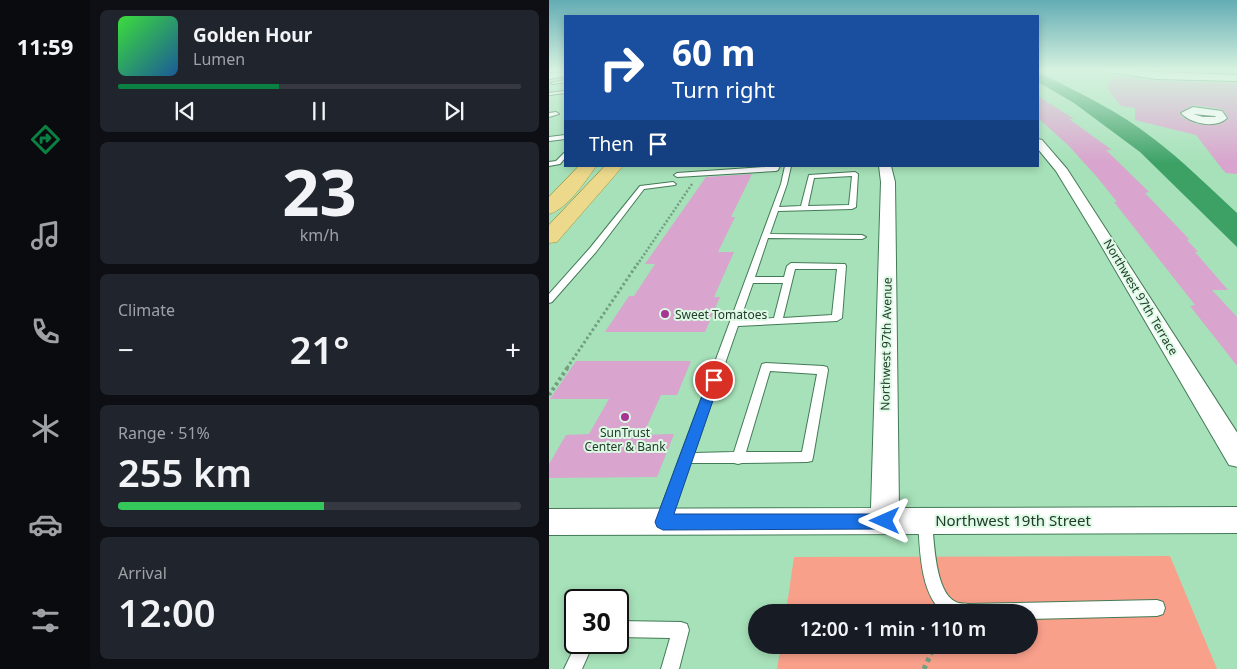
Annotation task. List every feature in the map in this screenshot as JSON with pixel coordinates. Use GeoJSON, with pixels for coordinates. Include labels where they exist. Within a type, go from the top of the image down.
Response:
{"type":"FeatureCollection","features":[{"type":"Feature","properties":{"kind":"main road"},"geometry":{"type":"LineString","coordinates":[[549,237],[581,204],[593,179],[591,175],[600,168]]}},
{"type":"Feature","properties":{"kind":"main road"},"geometry":{"type":"LineString","coordinates":[[549,208],[574,184],[600,168]]}},
{"type":"Feature","properties":{"kind":"street","name":"Northwest 97th Terrace"},"geometry":{"type":"LineString","coordinates":[[1039,143],[1061,168],[1098,226],[1237,457]]}},
{"type":"Feature","properties":{"kind":"street","name":"Northwest 97th Avenue"},"geometry":{"type":"LineString","coordinates":[[885,167],[888,182],[885,521]]}},
{"type":"Feature","properties":{"kind":"street","name":"Northwest 19th Street"},"geometry":{"type":"LineString","coordinates":[[549,522],[1237,520]]}},
{"type":"Feature","properties":{"kind":"lane"},"geometry":{"type":"LineString","coordinates":[[549,115],[556,114]]}},
{"type":"Feature","properties":{"kind":"lane"},"geometry":{"type":"LineString","coordinates":[[549,139],[564,137]]}},
{"type":"Feature","properties":{"kind":"lane"},"geometry":{"type":"LineString","coordinates":[[549,164],[558,164],[564,155]]}},
{"type":"Feature","properties":{"kind":"lane"},"geometry":{"type":"LineString","coordinates":[[663,522],[790,167],[677,175]]}},
{"type":"Feature","properties":{"kind":"lane"},"geometry":{"type":"LineString","coordinates":[[775,209],[853,207],[855,174],[811,176],[804,208]]}},
{"type":"Feature","properties":{"kind":"lane"},"geometry":{"type":"LineString","coordinates":[[549,300],[593,250],[642,186],[673,184]]}},
{"type":"Feature","properties":{"kind":"lane"},"geometry":{"type":"LineString","coordinates":[[765,236],[862,237]]}},
{"type":"Feature","properties":{"kind":"lane"},"geometry":{"type":"LineString","coordinates":[[735,322],[837,318],[842,266],[791,266],[786,280],[778,320]]}},
{"type":"Feature","properties":{"kind":"lane"},"geometry":{"type":"LineString","coordinates":[[750,280],[786,280]]}},
{"type":"Feature","properties":{"kind":"lane"},"geometry":{"type":"LineString","coordinates":[[686,458],[738,459],[807,457],[823,370],[766,367],[738,459]]}},
{"type":"Feature","properties":{"kind":"lane"},"geometry":{"type":"LineString","coordinates":[[925,520],[931,574],[941,599],[952,608],[967,612],[1157,608]]}},
{"type":"Feature","properties":{"kind":"lane"},"geometry":{"type":"LineString","coordinates":[[629,629],[681,630],[670,669]]}},
{"type":"Feature","properties":{"kind":"lane"},"geometry":{"type":"LineString","coordinates":[[573,669],[580,654]]}},
{"type":"Feature","properties":{"kind":"path"},"geometry":{"type":"LineString","coordinates":[[549,395],[689,189],[697,174]]}},
{"type":"Feature","properties":{"kind":"path"},"geometry":{"type":"LineString","coordinates":[[924,669],[931,654]]}},
{"type":"Feature","properties":{"kind":"shaded area"},"geometry":{"type":"Polygon","coordinates":[[[1071,101],[1097,102],[1141,129],[1186,165],[1237,213],[1237,247],[1140,152],[1071,101]]]}},
{"type":"Feature","properties":{"kind":"shaded area"},"geometry":{"type":"Polygon","coordinates":[[[1170,556],[1217,669],[777,669],[780,654],[1038,654],[1038,604],[787,604],[794,557],[1170,556]]]}},
{"type":"Feature","properties":{"kind":"building"},"geometry":{"type":"Polygon","coordinates":[[[1039,101],[1046,101],[1074,119],[1069,119],[1112,150],[1106,150],[1149,192],[1145,193],[1189,239],[1187,240],[1198,252],[1195,252],[1228,290],[1212,290],[1238,318],[1238,367],[1190,306],[1195,305],[1114,202],[1117,202],[1068,145],[1039,119],[1039,101]]]}},
{"type":"Feature","properties":{"kind":"building"},"geometry":{"type":"Polygon","coordinates":[[[1117,101],[1238,101],[1238,174],[1226,173],[1196,135],[1135,120],[1135,108],[1121,106],[1117,101]],[[1193,105],[1179,113],[1196,124],[1217,125],[1229,118],[1222,109],[1193,105]]]}},
{"type":"Feature","properties":{"kind":"building"},"geometry":{"type":"Polygon","coordinates":[[[752,174],[731,217],[735,217],[718,252],[734,252],[714,297],[720,297],[705,332],[605,332],[629,296],[634,296],[655,264],[645,264],[706,177],[752,174]]]}},
{"type":"Feature","properties":{"kind":"building","name":"SunTrust Center & Bank"},"geometry":{"type":"Polygon","coordinates":[[[576,361],[691,361],[677,395],[661,395],[643,435],[674,434],[657,477],[549,478],[549,464],[566,435],[589,434],[609,399],[550,399],[576,361]]]}},
{"type":"Feature","properties":{"kind":"place","name":"Sweet Tomatoes"},"geometry":{"type":"Point","coordinates":[665,314]}},
{"type":"Feature","properties":{"kind":"place","name":"SunTrust Center & Bank"},"geometry":{"type":"Point","coordinates":[625,417]}},
{"type":"Feature","properties":{"kind":"route"},"geometry":{"type":"LineString","coordinates":[[714,380],[663,522],[885,521]]}}]}
